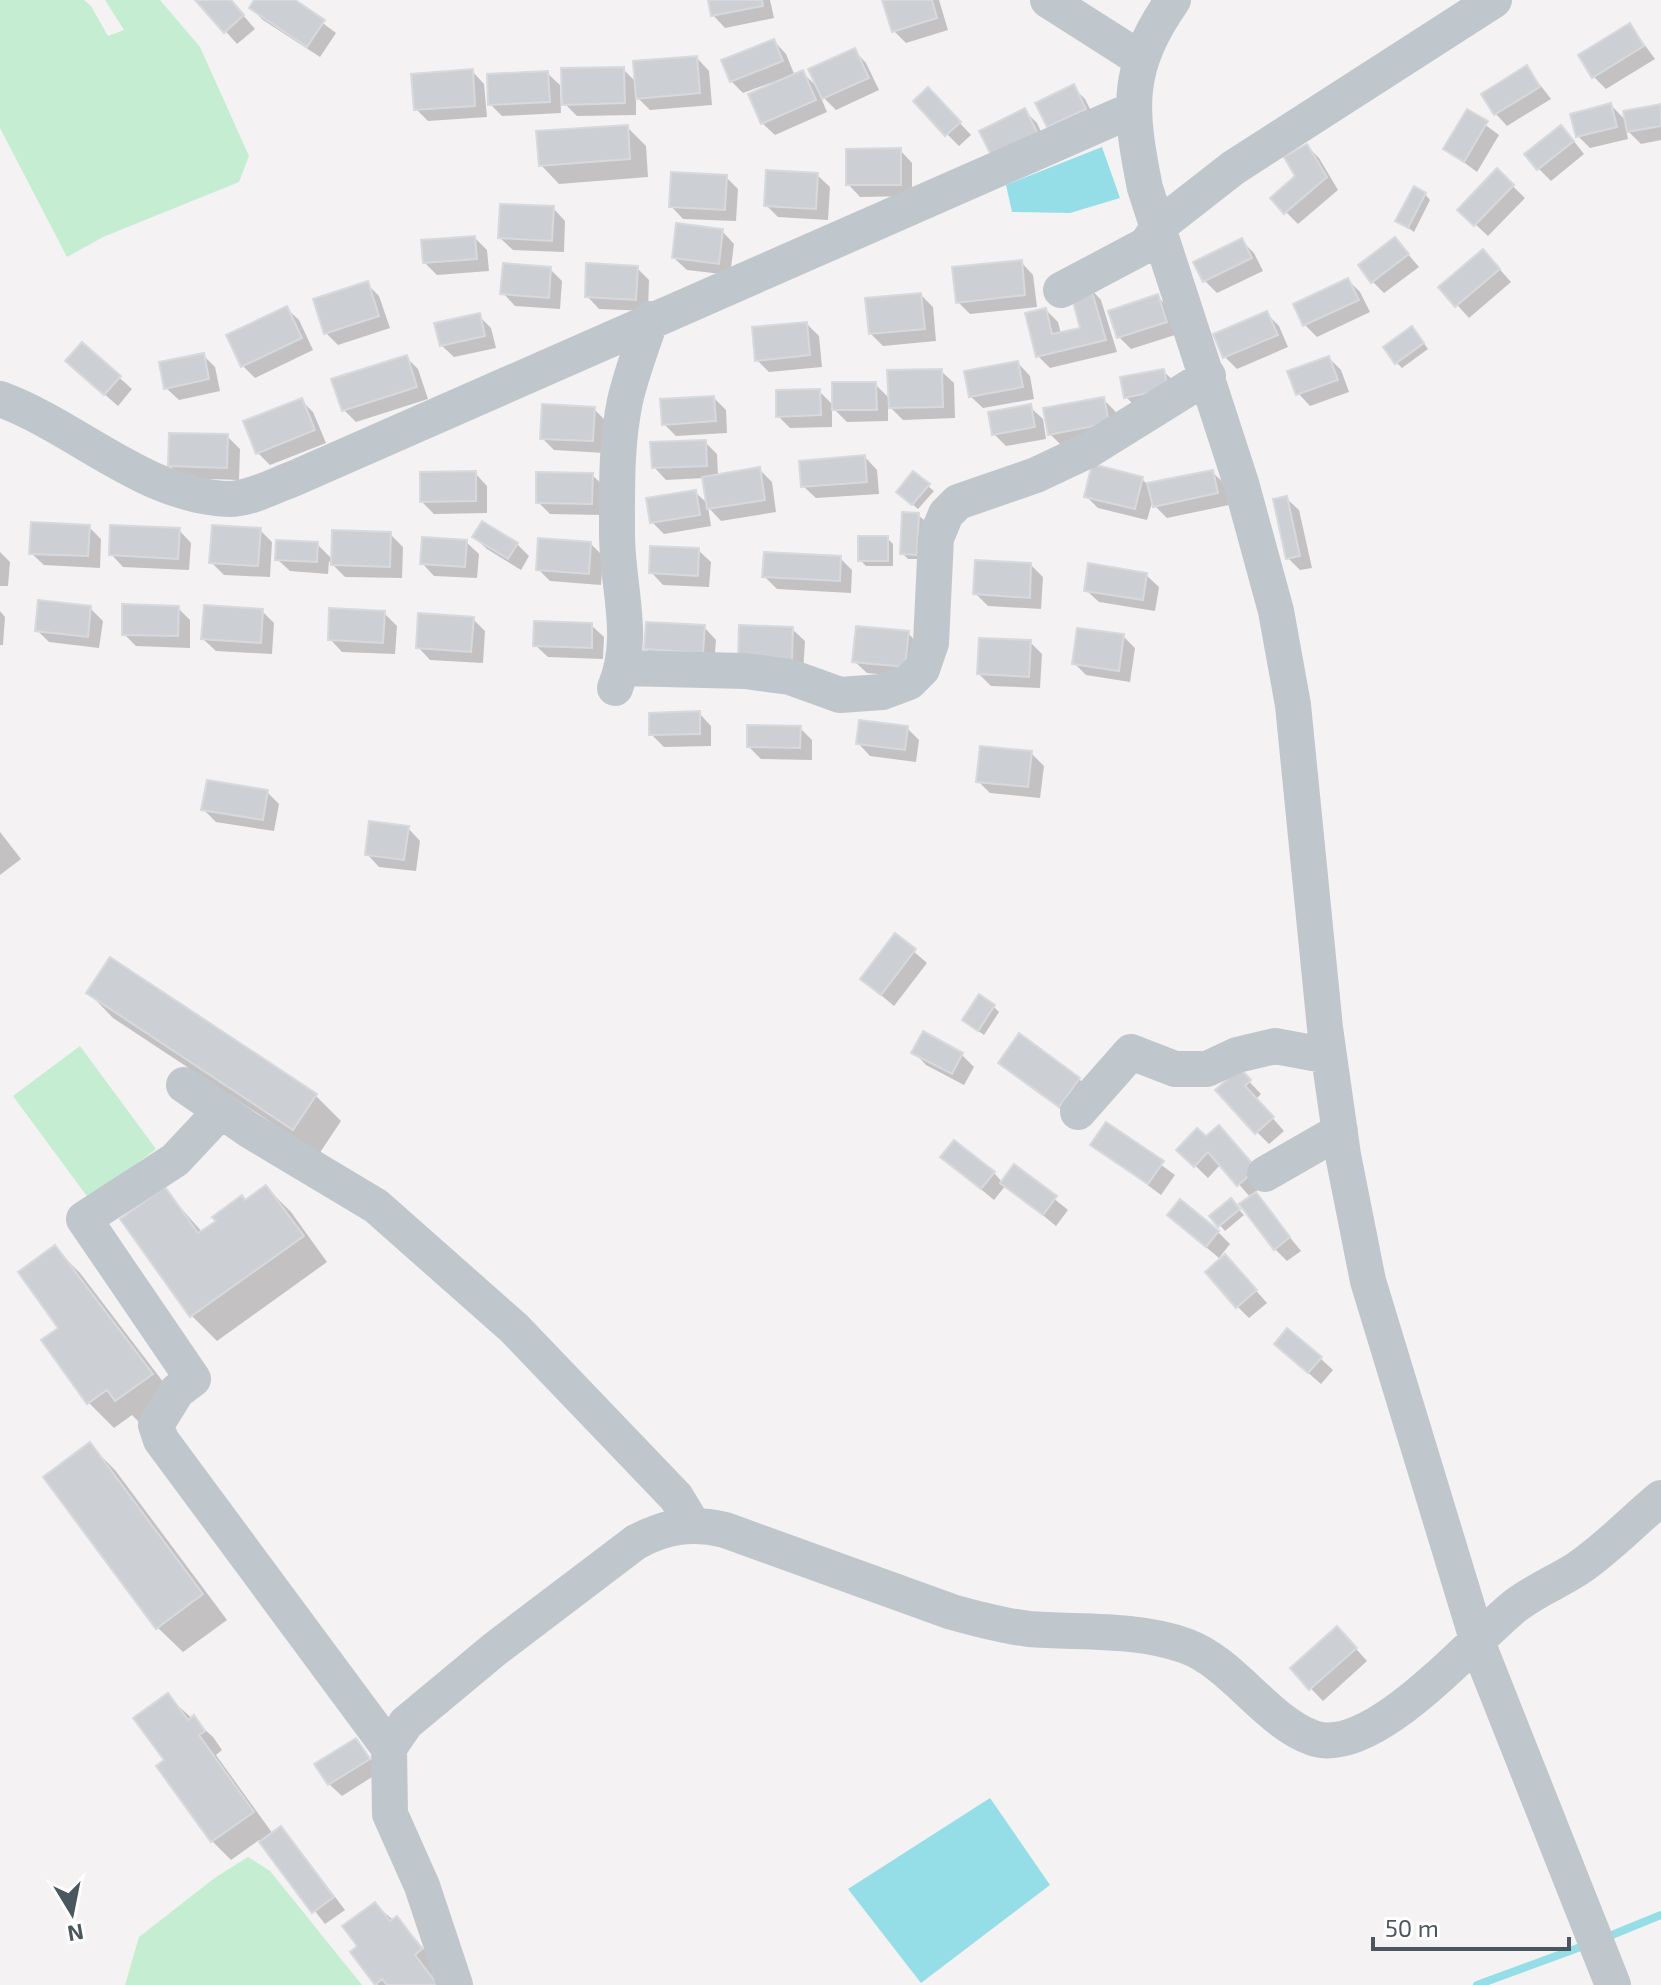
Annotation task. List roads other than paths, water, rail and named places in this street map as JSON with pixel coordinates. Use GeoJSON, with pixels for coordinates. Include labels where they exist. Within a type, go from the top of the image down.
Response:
{"type":"FeatureCollection","features":[{"type":"Feature","properties":{"kind":"street"},"geometry":{"type":"LineString","coordinates":[[1048,0],[1139,58]]}},
{"type":"Feature","properties":{"kind":"street"},"geometry":{"type":"LineString","coordinates":[[1173,0],[1139,58],[1132,110],[1145,188],[1160,225],[1208,376],[1276,611],[1293,705],[1329,1056],[1368,1281],[1477,1639],[1613,1985]]}},
{"type":"Feature","properties":{"kind":"street"},"geometry":{"type":"LineString","coordinates":[[1061,290],[1146,245],[1160,225],[1233,168],[1494,0]]}},
{"type":"Feature","properties":{"kind":"street"},"geometry":{"type":"LineString","coordinates":[[0,399],[31,410],[148,478],[186,493],[233,499],[295,478],[1132,110]]}},
{"type":"Feature","properties":{"kind":"street"},"geometry":{"type":"LineString","coordinates":[[651,319],[625,400],[618,445],[617,536],[627,618],[619,678],[745,671],[790,677],[840,695],[882,692],[909,682],[922,669],[931,643],[936,538],[952,508],[988,488],[1036,475],[1089,450],[1208,376]]}},
{"type":"Feature","properties":{"kind":"street"},"geometry":{"type":"LineString","coordinates":[[1078,1112],[1131,1052],[1175,1069],[1207,1069],[1237,1055],[1275,1046],[1329,1056]]}},
{"type":"Feature","properties":{"kind":"street"},"geometry":{"type":"LineString","coordinates":[[184,1085],[376,1206],[514,1328],[676,1497],[693,1525]]}},
{"type":"Feature","properties":{"kind":"street"},"geometry":{"type":"LineString","coordinates":[[221,1111],[175,1160],[84,1219],[193,1379],[177,1391],[162,1411],[156,1425],[161,1440],[389,1748]]}},
{"type":"Feature","properties":{"kind":"street"},"geometry":{"type":"LineString","coordinates":[[1265,1174],[1340,1131]]}},
{"type":"Feature","properties":{"kind":"street"},"geometry":{"type":"LineString","coordinates":[[455,1985],[422,1886],[390,1814],[389,1748],[406,1723],[461,1677],[636,1542],[660,1529],[693,1525],[725,1530],[952,1612],[989,1621],[1026,1629],[1162,1640],[1188,1646],[1296,1728],[1327,1741],[1351,1738],[1376,1725],[1418,1693],[1517,1604],[1580,1567],[1661,1498]]}},
{"type":"Feature","properties":{"kind":"water"},"geometry":{"type":"Polygon","coordinates":[[[1102,147],[1120,198],[1070,213],[1012,212],[1006,185],[1102,147]]]}},
{"type":"Feature","properties":{"kind":"water"},"geometry":{"type":"Polygon","coordinates":[[[990,1798],[1050,1885],[921,1983],[848,1889],[990,1798]]]}},
{"type":"Feature","properties":{"kind":"waterway"},"geometry":{"type":"LineString","coordinates":[[1602,1939],[1661,1915]]}},
{"type":"Feature","properties":{"kind":"waterway"},"geometry":{"type":"LineString","coordinates":[[1477,1985],[1586,1945]]}}]}
